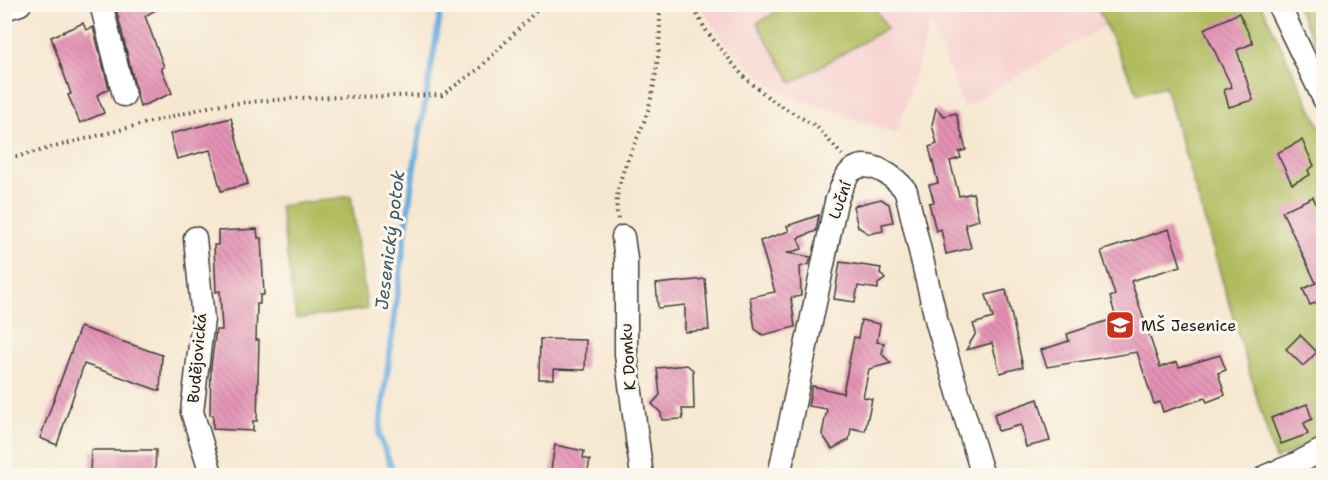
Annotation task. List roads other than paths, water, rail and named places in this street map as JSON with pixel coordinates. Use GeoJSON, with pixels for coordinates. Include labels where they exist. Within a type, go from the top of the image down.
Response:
{"type":"FeatureCollection","features":[{"type":"Feature","properties":{"kind":"street"},"geometry":{"type":"LineString","coordinates":[[4,9],[20,4]]}},
{"type":"Feature","properties":{"kind":"street"},"geometry":{"type":"LineString","coordinates":[[101,4],[123,95]]}},
{"type":"Feature","properties":{"kind":"street"},"geometry":{"type":"LineString","coordinates":[[1278,4],[1323,99]]}},
{"type":"Feature","properties":{"kind":"street","name":"Luční"},"geometry":{"type":"LineString","coordinates":[[779,476],[836,202],[849,174],[855,168],[878,169],[891,175],[906,192],[937,323],[983,476]]}},
{"type":"Feature","properties":{"kind":"street","name":"K Domku"},"geometry":{"type":"LineString","coordinates":[[623,237],[626,259],[626,354],[642,476]]}},
{"type":"Feature","properties":{"kind":"street","name":"Budějovická"},"geometry":{"type":"LineString","coordinates":[[195,238],[203,318],[192,412],[210,476]]}},
{"type":"Feature","properties":{"kind":"street"},"geometry":{"type":"LineString","coordinates":[[1266,476],[1296,464],[1323,449]]}},
{"type":"Feature","properties":{"kind":"waterway","name":"Jesenický potok"},"geometry":{"type":"LineString","coordinates":[[400,476],[393,471],[379,435],[414,167],[442,4]]}},
{"type":"Feature","properties":{"kind":"place","name":"MŠ Jesenice"},"geometry":{"type":"Point","coordinates":[1120,325]}}]}
